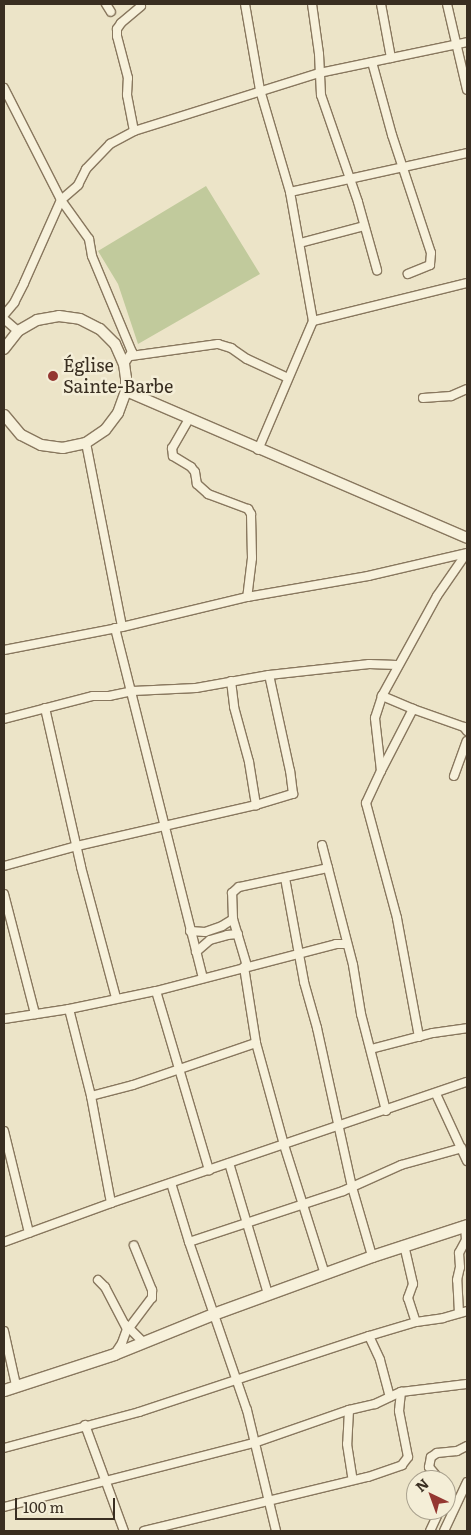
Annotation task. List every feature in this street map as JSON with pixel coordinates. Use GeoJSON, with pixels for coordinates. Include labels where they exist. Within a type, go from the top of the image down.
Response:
{"type":"FeatureCollection","features":[{"type":"Feature","properties":{"kind":"main road"},"geometry":{"type":"LineString","coordinates":[[4,1390],[114,1354],[213,1314],[372,1256],[466,1226]]}},
{"type":"Feature","properties":{"kind":"street"},"geometry":{"type":"LineString","coordinates":[[106,4],[111,12]]}},
{"type":"Feature","properties":{"kind":"street"},"geometry":{"type":"LineString","coordinates":[[245,4],[260,90],[290,192],[313,321],[258,450]]}},
{"type":"Feature","properties":{"kind":"street"},"geometry":{"type":"LineString","coordinates":[[312,4],[319,54],[321,95],[350,179],[377,270]]}},
{"type":"Feature","properties":{"kind":"street"},"geometry":{"type":"LineString","coordinates":[[381,4],[391,58]]}},
{"type":"Feature","properties":{"kind":"street"},"geometry":{"type":"LineString","coordinates":[[447,4],[467,90]]}},
{"type":"Feature","properties":{"kind":"street"},"geometry":{"type":"LineString","coordinates":[[134,131],[127,95],[128,78],[117,36],[117,29],[121,23],[141,6]]}},
{"type":"Feature","properties":{"kind":"street"},"geometry":{"type":"LineString","coordinates":[[4,315],[14,303],[24,283],[61,200],[78,185],[86,169],[100,152],[134,131],[319,73],[467,42]]}},
{"type":"Feature","properties":{"kind":"street"},"geometry":{"type":"LineString","coordinates":[[372,62],[432,261],[427,267],[408,274]]}},
{"type":"Feature","properties":{"kind":"street"},"geometry":{"type":"LineString","coordinates":[[4,88],[61,200],[89,239],[92,256],[132,352],[124,364]]}},
{"type":"Feature","properties":{"kind":"street"},"geometry":{"type":"LineString","coordinates":[[290,192],[403,169],[467,153]]}},
{"type":"Feature","properties":{"kind":"street"},"geometry":{"type":"LineString","coordinates":[[300,243],[364,226]]}},
{"type":"Feature","properties":{"kind":"street"},"geometry":{"type":"LineString","coordinates":[[313,321],[467,283]]}},
{"type":"Feature","properties":{"kind":"street"},"geometry":{"type":"LineString","coordinates":[[4,349],[18,331],[37,320],[52,318],[80,319],[100,329],[115,344],[124,364],[126,391],[118,413],[105,430],[86,442],[63,448],[41,445],[20,434],[4,415]]}},
{"type":"Feature","properties":{"kind":"street"},"geometry":{"type":"LineString","coordinates":[[4,319],[18,331]]}},
{"type":"Feature","properties":{"kind":"street"},"geometry":{"type":"LineString","coordinates":[[131,356],[218,344],[231,348],[247,359],[288,378]]}},
{"type":"Feature","properties":{"kind":"street"},"geometry":{"type":"LineString","coordinates":[[423,398],[451,396],[467,389]]}},
{"type":"Feature","properties":{"kind":"street"},"geometry":{"type":"LineString","coordinates":[[126,391],[258,450],[467,538]]}},
{"type":"Feature","properties":{"kind":"street"},"geometry":{"type":"LineString","coordinates":[[189,419],[172,448],[173,456],[191,467],[195,472],[198,484],[208,494],[248,509],[251,514],[252,558],[247,597]]}},
{"type":"Feature","properties":{"kind":"street"},"geometry":{"type":"LineString","coordinates":[[86,442],[119,628],[144,747],[203,978]]}},
{"type":"Feature","properties":{"kind":"street"},"geometry":{"type":"LineString","coordinates":[[4,650],[119,628],[247,597],[368,576],[467,553]]}},
{"type":"Feature","properties":{"kind":"street"},"geometry":{"type":"LineString","coordinates":[[381,771],[375,718],[382,696],[397,665],[437,596],[467,553]]}},
{"type":"Feature","properties":{"kind":"street"},"geometry":{"type":"LineString","coordinates":[[4,720],[93,696],[109,696],[133,691],[196,688],[269,675],[369,664],[397,665]]}},
{"type":"Feature","properties":{"kind":"street"},"geometry":{"type":"LineString","coordinates":[[4,866],[77,846],[256,805],[291,795],[294,790],[269,675]]}},
{"type":"Feature","properties":{"kind":"street"},"geometry":{"type":"LineString","coordinates":[[231,681],[234,706],[250,762],[256,805]]}},
{"type":"Feature","properties":{"kind":"street"},"geometry":{"type":"LineString","coordinates":[[382,696],[413,710],[464,727],[467,731]]}},
{"type":"Feature","properties":{"kind":"street"},"geometry":{"type":"LineString","coordinates":[[45,708],[77,846],[116,998]]}},
{"type":"Feature","properties":{"kind":"street"},"geometry":{"type":"LineString","coordinates":[[413,710],[369,793],[366,803],[393,902],[419,1037]]}},
{"type":"Feature","properties":{"kind":"street"},"geometry":{"type":"LineString","coordinates":[[454,776],[467,741]]}},
{"type":"Feature","properties":{"kind":"street"},"geometry":{"type":"LineString","coordinates":[[322,845],[386,1111]]}},
{"type":"Feature","properties":{"kind":"street"},"geometry":{"type":"LineString","coordinates":[[325,1274],[284,1145],[256,1044],[246,967],[230,901],[235,890],[328,868]]}},
{"type":"Feature","properties":{"kind":"street"},"geometry":{"type":"LineString","coordinates":[[285,878],[304,982],[317,1028],[352,1187],[372,1256]]}},
{"type":"Feature","properties":{"kind":"street"},"geometry":{"type":"LineString","coordinates":[[4,894],[35,1014]]}},
{"type":"Feature","properties":{"kind":"street"},"geometry":{"type":"LineString","coordinates":[[190,931],[205,932],[222,926],[233,919]]}},
{"type":"Feature","properties":{"kind":"street"},"geometry":{"type":"LineString","coordinates":[[196,952],[210,940],[227,934],[238,934]]}},
{"type":"Feature","properties":{"kind":"street"},"geometry":{"type":"LineString","coordinates":[[4,1019],[69,1010],[116,998],[156,991],[336,944],[347,944]]}},
{"type":"Feature","properties":{"kind":"street"},"geometry":{"type":"LineString","coordinates":[[156,991],[210,1170]]}},
{"type":"Feature","properties":{"kind":"street"},"geometry":{"type":"LineString","coordinates":[[69,1010],[91,1096],[111,1203]]}},
{"type":"Feature","properties":{"kind":"street"},"geometry":{"type":"LineString","coordinates":[[371,1049],[467,1028]]}},
{"type":"Feature","properties":{"kind":"street"},"geometry":{"type":"LineString","coordinates":[[91,1096],[256,1044]]}},
{"type":"Feature","properties":{"kind":"street"},"geometry":{"type":"LineString","coordinates":[[4,1242],[111,1203],[467,1082]]}},
{"type":"Feature","properties":{"kind":"street"},"geometry":{"type":"LineString","coordinates":[[436,1094],[467,1161]]}},
{"type":"Feature","properties":{"kind":"street"},"geometry":{"type":"LineString","coordinates":[[4,1131],[29,1233]]}},
{"type":"Feature","properties":{"kind":"street"},"geometry":{"type":"LineString","coordinates":[[188,1242],[352,1187],[401,1165],[462,1148]]}},
{"type":"Feature","properties":{"kind":"street"},"geometry":{"type":"LineString","coordinates":[[229,1163],[268,1294]]}},
{"type":"Feature","properties":{"kind":"street"},"geometry":{"type":"LineString","coordinates":[[171,1183],[188,1242],[236,1379],[276,1531]]}},
{"type":"Feature","properties":{"kind":"street"},"geometry":{"type":"LineString","coordinates":[[4,1448],[139,1412],[369,1336],[416,1322],[444,1318],[463,1312],[457,1280],[460,1267],[459,1253],[466,1240],[466,1226]]}},
{"type":"Feature","properties":{"kind":"street"},"geometry":{"type":"LineString","coordinates":[[404,1245],[413,1284],[408,1298],[416,1322]]}},
{"type":"Feature","properties":{"kind":"street"},"geometry":{"type":"LineString","coordinates":[[114,1354],[126,1334],[127,1325],[152,1298],[152,1290],[134,1246]]}},
{"type":"Feature","properties":{"kind":"street"},"geometry":{"type":"LineString","coordinates":[[98,1280],[103,1283],[127,1325],[144,1343]]}},
{"type":"Feature","properties":{"kind":"street"},"geometry":{"type":"LineString","coordinates":[[4,1331],[16,1385]]}},
{"type":"Feature","properties":{"kind":"street"},"geometry":{"type":"LineString","coordinates":[[369,1336],[380,1360],[390,1397]]}},
{"type":"Feature","properties":{"kind":"street"},"geometry":{"type":"LineString","coordinates":[[4,1507],[254,1443],[349,1410],[375,1404],[400,1392],[467,1384]]}},
{"type":"Feature","properties":{"kind":"street"},"geometry":{"type":"LineString","coordinates":[[144,1531],[353,1480],[399,1466],[407,1460],[399,1412],[400,1392]]}},
{"type":"Feature","properties":{"kind":"street"},"geometry":{"type":"LineString","coordinates":[[349,1410],[347,1444],[353,1480]]}},
{"type":"Feature","properties":{"kind":"street"},"geometry":{"type":"LineString","coordinates":[[85,1425],[124,1531]]}},
{"type":"Feature","properties":{"kind":"street"},"geometry":{"type":"LineString","coordinates":[[432,1470],[429,1467],[431,1457],[436,1453],[457,1451],[467,1446]]}},
{"type":"Feature","properties":{"kind":"street"},"geometry":{"type":"LineString","coordinates":[[444,1531],[467,1484]]}},
{"type":"Feature","properties":{"kind":"green space"},"geometry":{"type":"Polygon","coordinates":[[[206,186],[260,274],[138,344],[118,284],[98,251],[206,186]]]}},
{"type":"Feature","properties":{"kind":"place","name":"Église Sainte-Barbe"},"geometry":{"type":"Point","coordinates":[53,376]}}]}
